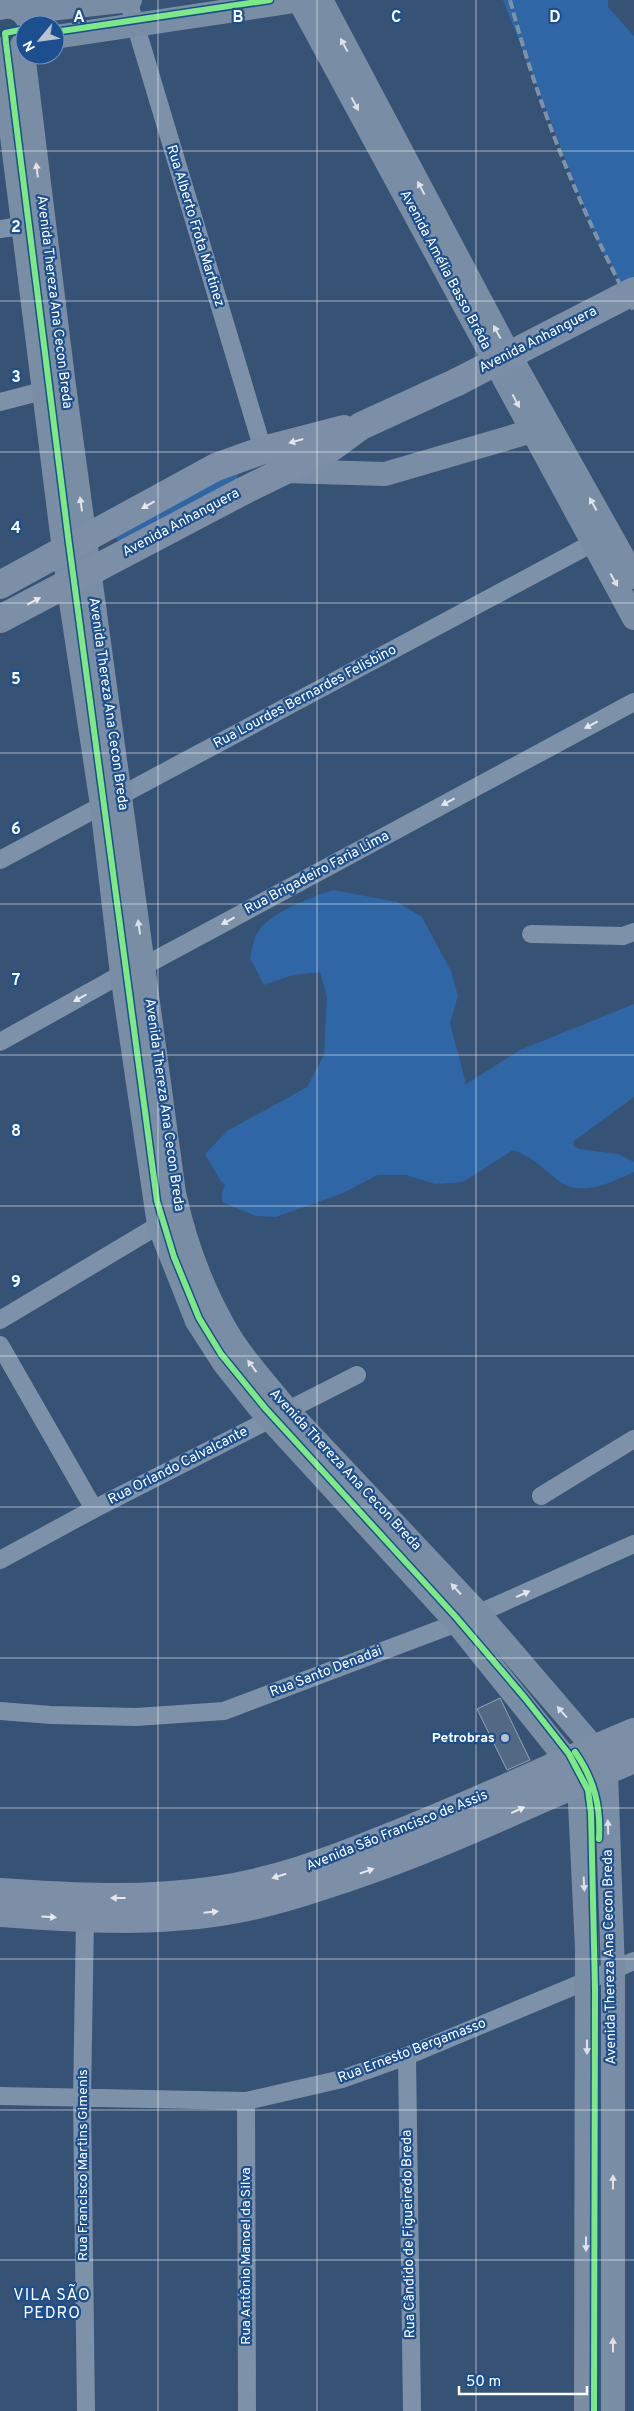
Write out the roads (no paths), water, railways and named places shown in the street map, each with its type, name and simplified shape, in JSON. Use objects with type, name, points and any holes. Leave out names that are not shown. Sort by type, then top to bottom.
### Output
[{"type":"main road","points":[[14,26],[129,0]]},
{"type":"main road","name":"Avenida Amélia Basso Brêda","points":[[300,0],[532,431],[602,539],[634,577]]},
{"type":"main road","points":[[65,36],[300,0]]},
{"type":"main road","name":"Avenida Amélia Basso Brêda","points":[[321,0],[505,347],[602,539],[634,618]]},
{"type":"main road","name":"Avenida Thereza Ana Cecon Breda","points":[[14,26],[33,224],[79,577],[111,800],[144,966],[174,1193],[182,1228],[195,1266],[223,1326],[279,1415],[457,1623],[573,1772],[588,1982],[586,2411]]},
{"type":"main road","name":"Avenida Anhanguera","points":[[0,619],[247,489],[331,448],[361,426],[457,382],[634,291]]},
{"type":"main road","name":"Avenida Anhanguera","points":[[0,585],[75,546],[216,467],[263,450],[323,433],[361,426]]},
{"type":"main road","points":[[284,471],[386,474],[532,431]]},
{"type":"main road","points":[[331,448],[339,462],[350,474]]},
{"type":"main road","points":[[236,459],[247,489]]},
{"type":"main road","name":"Avenida Thereza Ana Cecon Breda","points":[[111,800],[122,974],[159,1226],[197,1321],[224,1364],[279,1415],[479,1614],[600,1760],[613,1971],[613,2411]]},
{"type":"main road","name":"Avenida São Francisco de Assis","points":[[0,1892],[88,1898],[142,1898],[215,1890],[272,1878],[344,1855],[405,1831],[573,1772],[600,1760],[634,1732]]},
{"type":"main road","name":"Avenida São Francisco de Assis","points":[[600,1760],[634,1760]]},
{"type":"main road","name":"Avenida São Francisco de Assis","points":[[0,1913],[85,1919],[138,1919],[237,1909],[292,1896],[395,1862],[456,1838],[573,1772]]},
{"type":"street","name":"Rua Alberto Frota Martinez","points":[[129,0],[134,26],[263,450]]},
{"type":"street","points":[[0,229],[33,224]]},
{"type":"street","points":[[0,402],[54,388]]},
{"type":"street","name":"Rua Lourdes Bernardes Felisbino","points":[[0,860],[602,539]]},
{"type":"street","name":"Rua Brigadeiro Faria Lima","points":[[0,1042],[122,974],[144,966],[634,702]]},
{"type":"street","points":[[531,934],[623,936],[634,932]]},
{"type":"street","points":[[0,1320],[159,1226]]},
{"type":"street","points":[[0,1345],[94,1509]]},
{"type":"street","name":"Rua Orlando Calvalcante","points":[[0,1560],[94,1509],[357,1375]]},
{"type":"street","points":[[541,1496],[634,1439]]},
{"type":"street","name":"Rua Santo Denadai","points":[[0,1711],[52,1715],[136,1717],[224,1711],[457,1623],[634,1544]]},
{"type":"street","name":"Rua Francisco Martins Gimenis","points":[[85,1919],[82,2099],[86,2411]]},
{"type":"street","name":"Rua Ernesto Bergamasso","points":[[0,2096],[246,2101],[342,2079],[406,2056],[588,1982],[634,1961]]},
{"type":"street","name":"Rua Cândido de Figueiredo Breda","points":[[406,2056],[412,2411]]},
{"type":"street","name":"Rua Antônio Manoel da Silva","points":[[246,2101],[247,2411]]},
{"type":"railway","points":[[510,0],[534,81],[563,159],[596,236],[634,311]]},
{"type":"place","name":"Petrobras","points":[[505,1738]]},
{"type":"district","name":"VILA SÃO PEDRO","points":[[52,2305]]}]
